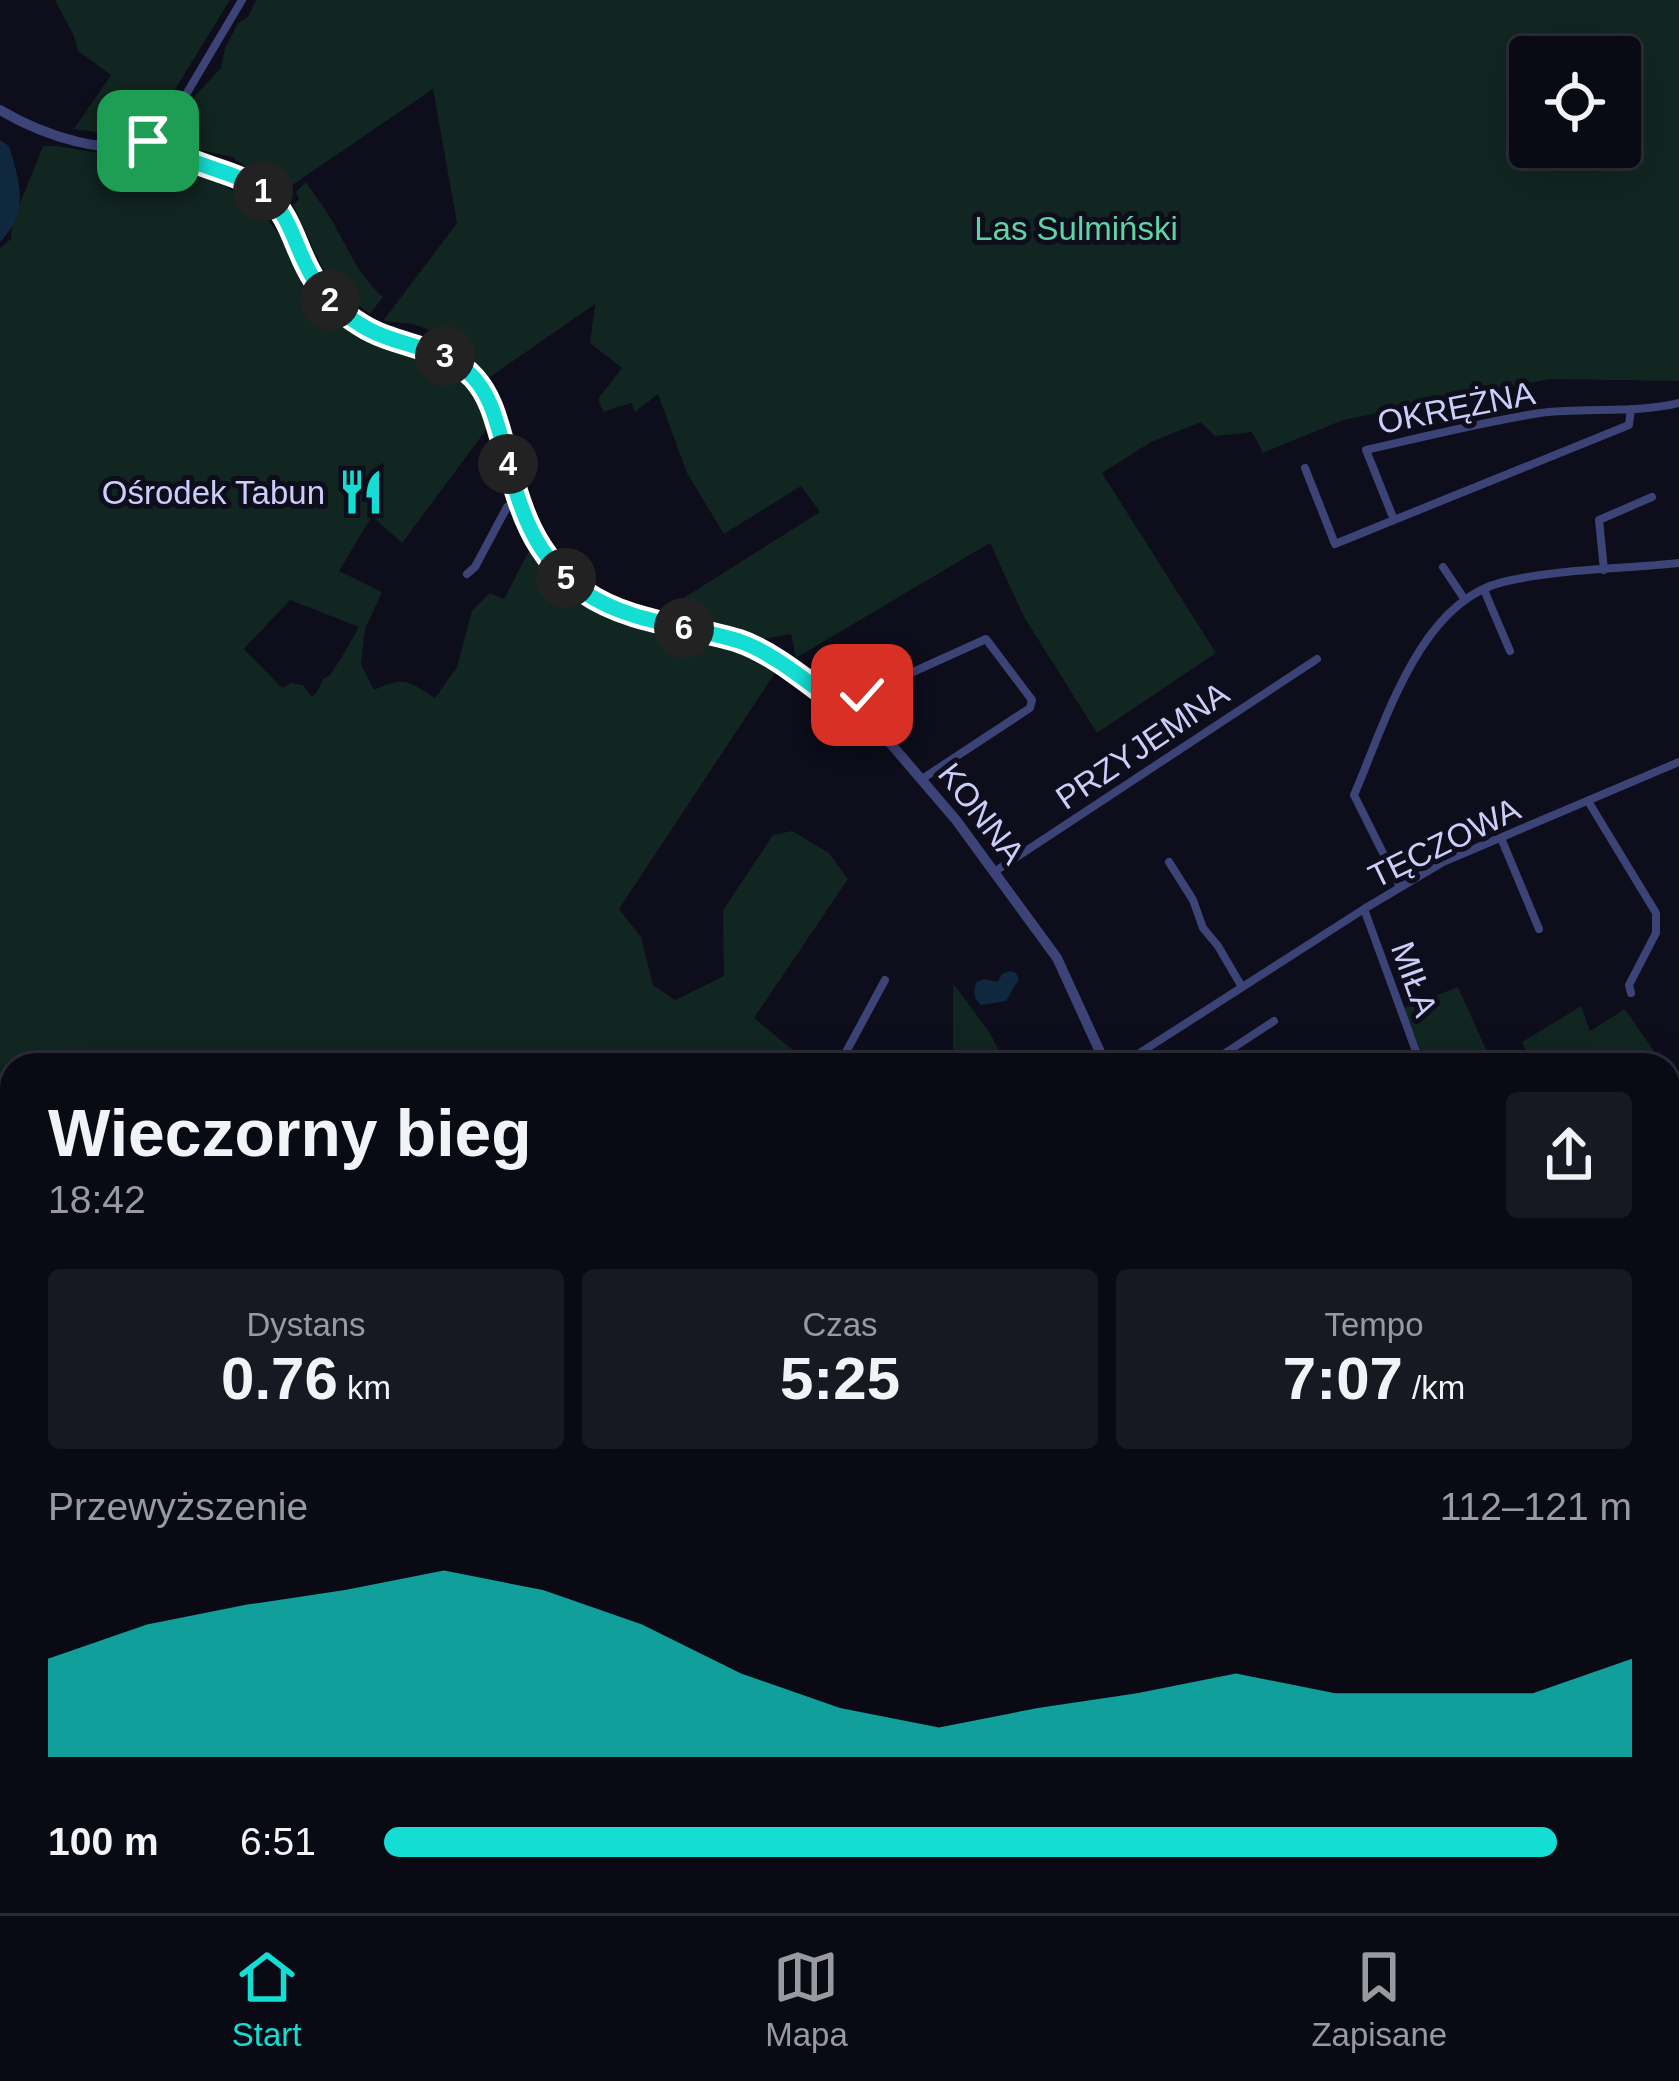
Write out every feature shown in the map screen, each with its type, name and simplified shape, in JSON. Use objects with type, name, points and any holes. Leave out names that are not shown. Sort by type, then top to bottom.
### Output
[{"type":"street","points":[[0,110],[34,128],[74,140],[141,145],[156,137],[172,118],[242,0]]},
{"type":"street","name":"KONNA","points":[[156,137],[178,156],[243,178],[270,197],[287,219],[314,280],[356,322],[449,358],[471,375],[490,402],[529,530],[567,578],[592,597],[642,618],[754,647],[891,744],[1057,958],[1101,1053]]},
{"type":"street","name":"OKRĘŻNA","points":[[1394,520],[1366,450],[1542,413],[1679,403]]},
{"type":"street","name":"OKRĘŻNA","points":[[1305,468],[1335,544],[1629,425],[1630,409]]},
{"type":"street","points":[[1604,570],[1599,520],[1652,497]]},
{"type":"street","points":[[467,574],[507,507],[518,502]]},
{"type":"street","points":[[1400,887],[1354,795],[1417,652],[1439,622],[1465,599],[1502,582],[1679,563]]},
{"type":"street","points":[[1443,567],[1465,599]]},
{"type":"street","points":[[1484,590],[1510,651]]},
{"type":"street","points":[[846,710],[862,695],[986,639],[1032,700],[1030,708],[922,779]]},
{"type":"street","name":"PRZYJEMNA","points":[[994,872],[1317,658]]},
{"type":"street","name":"TĘCZOWA","points":[[1140,1053],[1443,862],[1679,762]]},
{"type":"street","points":[[1588,802],[1656,913],[1658,930],[1629,986],[1631,993]]},
{"type":"street","points":[[1501,838],[1539,929]]},
{"type":"street","points":[[1169,862],[1193,900],[1203,928],[1242,987]]},
{"type":"street","name":"MIŁA","points":[[1364,909],[1417,1053]]},
{"type":"street","points":[[845,1053],[885,980]]},
{"type":"street","points":[[1225,1053],[1274,1021]]},
{"type":"green space","points":[[55,0],[230,0],[155,122],[137,131],[116,133],[74,129],[111,75],[78,51]]},
{"type":"green space","name":"Las Sulmiński","points":[[256,0],[1679,0],[1679,381],[1550,379],[1343,420],[1263,453],[1252,432],[1215,436],[1201,422],[1151,442],[1102,473],[1216,653],[1097,733],[1024,617],[990,543],[796,658],[791,634],[763,639],[663,611],[820,512],[801,486],[724,534],[687,473],[658,394],[635,412],[631,403],[603,412],[598,399],[622,368],[590,343],[595,304],[490,377],[449,337],[413,324],[383,321],[457,223],[433,89],[282,192],[232,157],[191,148],[176,138],[195,96],[221,68],[238,23],[248,17]]},
{"type":"green space","points":[[43,146],[185,167],[209,176],[258,207],[284,241],[304,289],[316,302],[321,301],[357,332],[442,360],[475,388],[492,422],[402,543],[372,516],[339,571],[382,592],[365,629],[361,664],[374,690],[406,682],[435,698],[457,667],[472,611],[490,593],[504,599],[532,545],[563,584],[593,606],[633,621],[737,645],[777,670],[619,909],[641,937],[653,985],[675,1000],[724,976],[723,910],[773,835],[792,831],[829,853],[848,879],[754,1018],[796,1053],[0,1053],[0,248],[11,239],[12,223]],"holes":[[[290,600],[359,627],[312,697],[303,685],[291,683],[282,688],[244,649]]]},
{"type":"green space","points":[[306,182],[361,272],[383,297],[370,314],[346,297],[322,267],[293,205],[299,200],[296,192]]},
{"type":"green space","points":[[953,983],[1000,1053],[953,1053]]},
{"type":"green space","points":[[1458,987],[1488,1053],[1421,1053],[1404,1008]]},
{"type":"green space","points":[[1581,1006],[1590,1031],[1625,1009],[1655,1053],[1527,1053],[1522,1042]]},
{"type":"water","points":[[0,140],[9,146],[20,196],[16,219],[0,242]]},
{"type":"water","points":[[1010,971],[1019,979],[1006,1001],[981,1005],[974,995],[977,982],[998,982]]},
{"type":"place","name":"Ośrodek Tabun","points":[[361,492]]},
{"type":"route","points":[[148,141],[156,137],[178,156],[261,189],[287,219],[314,280],[337,307],[367,329],[440,353],[471,375],[490,402],[529,530],[551,561],[581,590],[642,618],[754,647],[846,710],[862,695]]}]
